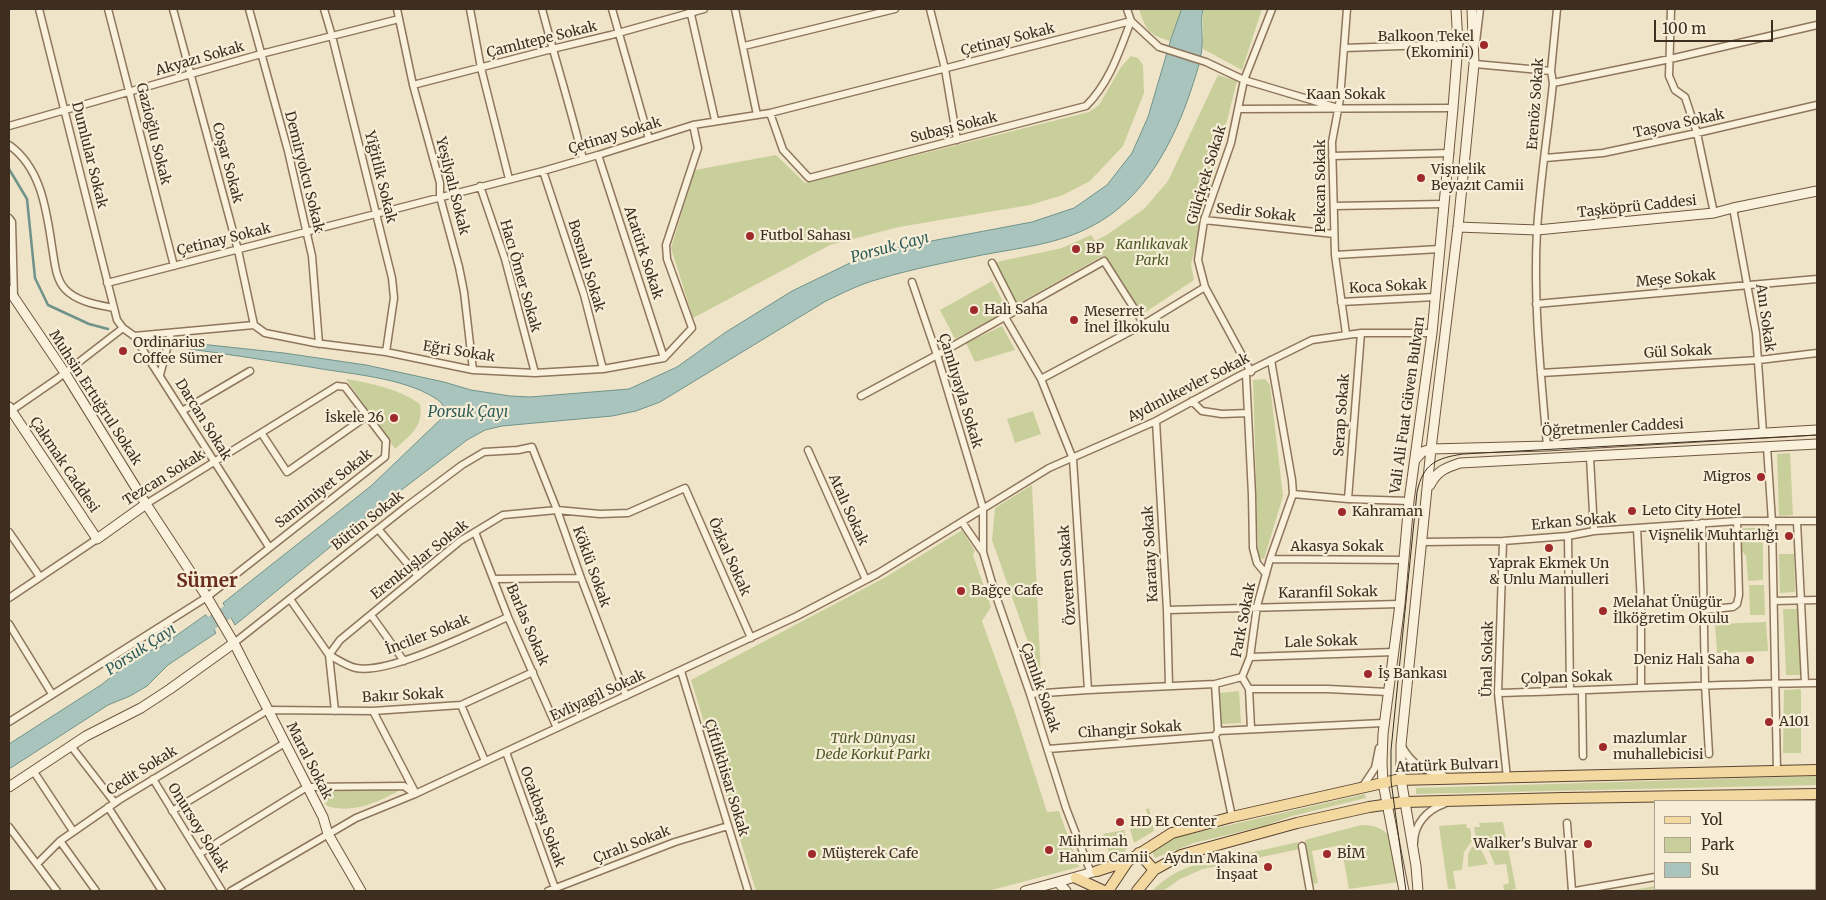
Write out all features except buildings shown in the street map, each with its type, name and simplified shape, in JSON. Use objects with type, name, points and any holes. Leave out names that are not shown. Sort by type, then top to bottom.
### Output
[{"type":"main road","name":"Vali Ali Fuat Güven Bulvarı","points":[[1404,891],[1383,783],[1382,734],[1400,604],[1409,501],[1436,298],[1458,44],[1456,9]]},
{"type":"main road","name":"Vali Ali Fuat Güven Bulvarı","points":[[1418,891],[1416,866],[1401,779],[1401,745],[1428,490],[1430,462],[1427,450],[1458,226],[1474,64],[1472,9]]},
{"type":"main road","name":"Taşköprü Caddesi","points":[[1458,226],[1537,230],[1714,213],[1817,191]]},
{"type":"main road","name":"Muhsin Ertuğrul Sokak","points":[[9,290],[65,373],[146,504],[207,597],[225,630]]},
{"type":"main road","name":"Çakmak Caddesi","points":[[9,410],[97,538]]},
{"type":"main road","name":"Öğretmenler Caddesi","points":[[1427,450],[1547,446],[1817,430]]},
{"type":"main road","points":[[1415,460],[1427,450],[1418,439]]},
{"type":"main road","name":"Öğretmenler Caddesi","points":[[1428,490],[1434,476],[1443,468],[1460,463],[1817,444]]},
{"type":"main road","points":[[1430,462],[1435,465],[1451,466]]},
{"type":"main road","name":"Tezcan Sokak","points":[[97,538],[146,504]]},
{"type":"main road","name":"Maral Sokak","points":[[225,630],[234,643],[307,787],[328,834],[361,891]]},
{"type":"main road","points":[[9,787],[86,736],[148,703],[234,643]]},
{"type":"main road","name":"Atatürk Bulvarı","points":[[1108,891],[1128,861],[1172,833],[1401,779],[1817,770]]},
{"type":"main road","points":[[1137,891],[1154,870],[1181,855],[1297,823],[1386,804],[1564,798],[1734,798],[1817,794]]},
{"type":"main road","points":[[1139,853],[1154,870]]},
{"type":"main road","points":[[1025,891],[1076,878],[1128,861]]},
{"type":"main road","points":[[1076,878],[1104,891]]},
{"type":"main road","points":[[1058,882],[1066,891]]},
{"type":"street","name":"Dumlular Sokak","points":[[39,9],[114,308]]},
{"type":"street","name":"Gazioğlu Sokak","points":[[108,9],[174,266]]},
{"type":"street","name":"Coşar Sokak","points":[[173,9],[238,250],[254,325]]},
{"type":"street","name":"Demiryolcu Sokak","points":[[249,9],[288,151],[312,256],[318,344]]},
{"type":"street","name":"Yiğitlik Sokak","points":[[324,9],[392,278],[394,298],[386,352]]},
{"type":"street","name":"Yeşilyalı Sokak","points":[[396,9],[413,85],[440,183],[440,197],[459,266],[473,370]]},
{"type":"street","points":[[470,9],[481,68],[510,179]]},
{"type":"street","points":[[542,9],[552,49],[572,112],[583,159]]},
{"type":"street","points":[[612,9],[649,139]]},
{"type":"street","name":"Çamlıtepe Sokak","points":[[413,85],[618,32],[690,10],[704,9]]},
{"type":"street","points":[[735,9],[757,115]]},
{"type":"street","points":[[744,46],[895,9]]},
{"type":"street","points":[[930,9],[945,69],[957,140]]},
{"type":"street","points":[[1127,9],[1131,21],[1159,47],[1206,62],[1244,80],[1338,108]]},
{"type":"street","name":"Gülçiçek Sokak","points":[[1249,373],[1205,287],[1198,260],[1204,220],[1231,143],[1244,80],[1272,9]]},
{"type":"street","name":"Pekcan Sokak","points":[[1346,334],[1334,255],[1332,142],[1340,99],[1347,9]]},
{"type":"street","points":[[1480,9],[1474,64],[1550,71]]},
{"type":"street","name":"Erenöz Sokak","points":[[1547,446],[1536,304],[1537,230],[1553,83],[1550,71],[1557,9]]},
{"type":"street","points":[[1672,9],[1669,76],[1675,90],[1685,97],[1697,133],[1714,213]]},
{"type":"street","points":[[690,10],[715,120]]},
{"type":"street","name":"Akyazı Sokak","points":[[9,126],[261,54],[399,19]]},
{"type":"street","name":"Çetinay Sokak","points":[[108,283],[510,179],[598,155],[693,125],[715,120],[770,113],[1131,21]]},
{"type":"street","name":"Subaşı Sokak","points":[[770,113],[783,150],[809,178],[1086,106],[1097,95],[1108,78],[1131,21]]},
{"type":"street","points":[[1553,83],[1670,59],[1817,25]]},
{"type":"street","points":[[1344,48],[1458,44]]},
{"type":"street","name":"Taşova Sokak","points":[[1545,158],[1603,153],[1817,105]]},
{"type":"street","name":"Kaan Sokak","points":[[1238,109],[1453,108]]},
{"type":"street","points":[[664,358],[692,328],[667,258],[666,245],[698,148],[693,125]]},
{"type":"street","points":[[9,145],[26,162],[42,195],[48,218],[56,271],[64,288],[72,295],[90,303],[114,308]]},
{"type":"street","points":[[1332,156],[1450,153]]},
{"type":"street","name":"Atatürk Sokak","points":[[598,155],[664,358]]},
{"type":"street","name":"Bosnalı Sokak","points":[[543,170],[584,294],[603,369]]},
{"type":"street","name":"Hacı Ömer Sokak","points":[[480,186],[504,259],[535,373]]},
{"type":"street","points":[[1334,206],[1444,204]]},
{"type":"street","name":"Anı Sokak","points":[[1733,208],[1748,285],[1758,360],[1763,433]]},
{"type":"street","points":[[9,218],[12,222],[14,299]]},
{"type":"street","name":"Sedir Sokak","points":[[1204,220],[1334,234]]},
{"type":"street","points":[[1334,255],[1440,249]]},
{"type":"street","points":[[860,396],[1104,261],[1144,324]]},
{"type":"street","points":[[992,263],[1016,310]]},
{"type":"street","name":"Meşe Sokak","points":[[1536,304],[1817,279]]},
{"type":"street","name":"Çamlıyayla Sokak","points":[[912,282],[937,355],[983,508]]},
{"type":"street","points":[[1041,379],[1144,324],[1205,287]]},
{"type":"street","name":"Koca Sokak","points":[[1342,302],[1436,298]]},
{"type":"street","name":"Darcan Sokak","points":[[114,308],[117,320],[123,328],[134,336],[269,548]]},
{"type":"street","name":"Özveren Sokak","points":[[1005,317],[1041,379],[1073,459],[1088,690]]},
{"type":"street","points":[[134,336],[254,325]]},
{"type":"street","name":"Eğri Sokak","points":[[254,325],[265,333],[318,344],[386,352],[473,370],[535,373],[603,369],[664,358]]},
{"type":"street","points":[[9,410],[65,373],[123,328]]},
{"type":"street","points":[[160,375],[171,333]]},
{"type":"street","name":"Aydınlıkevler Sokak","points":[[972,516],[1049,468],[1156,422],[1312,340],[1361,333],[1432,333]]},
{"type":"street","name":"Serap Sokak","points":[[1348,500],[1361,333]]},
{"type":"street","name":"Gül Sokak","points":[[1541,373],[1758,360],[1817,353]]},
{"type":"street","name":"Park Sokak","points":[[1030,694],[1215,684],[1242,677],[1250,657],[1257,606],[1270,559],[1293,494],[1271,360]]},
{"type":"street","points":[[182,411],[250,371]]},
{"type":"street","points":[[1249,373],[1248,413],[1253,548],[1257,563],[1266,574]]},
{"type":"street","name":"Tezcan Sokak","points":[[146,504],[337,386]]},
{"type":"street","name":"Samimiyet Sokak","points":[[9,722],[207,597],[385,457],[386,441],[344,387],[337,386]]},
{"type":"street","points":[[1192,402],[1202,412],[1222,414],[1248,413]]},
{"type":"street","points":[[262,434],[287,472],[368,416]]},
{"type":"street","name":"Karatay Sokak","points":[[1156,422],[1167,610],[1169,686]]},
{"type":"street","name":"Köklü Sokak","points":[[532,447],[626,696]]},
{"type":"street","name":"Bütün Sokak","points":[[234,643],[462,465],[484,452],[518,450],[532,447]]},
{"type":"street","points":[[1767,447],[1772,522],[1777,771]]},
{"type":"street","name":"Atalı Sokak","points":[[808,450],[866,580]]},
{"type":"street","points":[[1590,457],[1594,531]]},
{"type":"street","name":"Erenkuşlar Sokak","points":[[329,654],[340,640],[460,541],[503,515],[557,510],[600,514],[628,513],[685,488]]},
{"type":"street","name":"Özkal Sokak","points":[[685,488],[751,638]]},
{"type":"street","points":[[1293,494],[1348,500],[1409,501]]},
{"type":"street","name":"Çamlık Sokak","points":[[983,508],[983,552],[998,604],[1030,694],[1066,808],[1094,872]]},
{"type":"street","name":"Evliyagil Sokak","points":[[230,891],[356,818],[415,794],[797,616],[917,551],[972,516]]},
{"type":"street","points":[[1703,610],[1737,604],[1739,595],[1737,521]]},
{"type":"street","name":"Erkan Sokak","points":[[1422,542],[1503,541],[1568,536],[1594,531],[1737,521],[1817,521]]},
{"type":"street","points":[[962,522],[983,552]]},
{"type":"street","points":[[1797,522],[1805,683]]},
{"type":"street","points":[[1702,523],[1705,685],[1709,754]]},
{"type":"street","points":[[378,529],[418,576]]},
{"type":"street","points":[[1637,529],[1641,603],[1641,687]]},
{"type":"street","name":"Barlas Sokak","points":[[475,532],[508,616],[557,728]]},
{"type":"street","points":[[10,535],[40,577]]},
{"type":"street","points":[[1568,536],[1570,691]]},
{"type":"street","name":"Tezcan Sokak","points":[[9,598],[97,538]]},
{"type":"street","name":"Ünal Sokak","points":[[1503,541],[1498,693],[1507,778]]},
{"type":"street","name":"Akasya Sokak","points":[[1270,559],[1404,560]]},
{"type":"street","points":[[494,579],[581,578]]},
{"type":"street","points":[[290,598],[329,654],[335,711]]},
{"type":"street","points":[[1774,601],[1817,600]]},
{"type":"street","name":"Karanfil Sokak","points":[[1167,610],[1257,606],[1400,604]]},
{"type":"street","points":[[371,615],[404,661]]},
{"type":"street","name":"İnciler Sokak","points":[[329,654],[357,668],[373,668],[404,661],[508,616]]},
{"type":"street","points":[[9,624],[52,694]]},
{"type":"street","name":"Lale Sokak","points":[[1250,657],[1394,652]]},
{"type":"street","name":"Çiftlikhisar Sokak","points":[[681,671],[748,891]]},
{"type":"street","name":"Bakır Sokak","points":[[268,710],[373,711],[461,705],[533,672]]},
{"type":"street","points":[[1242,677],[1249,689],[1251,728]]},
{"type":"street","name":"Çolpan Sokak","points":[[1498,693],[1582,691],[1641,687],[1817,683]]},
{"type":"street","points":[[1215,684],[1216,734],[1232,818]]},
{"type":"street","points":[[1249,689],[1328,689],[1388,692]]},
{"type":"street","points":[[1582,691],[1583,756]]},
{"type":"street","points":[[461,705],[485,761]]},
{"type":"street","name":"Cedit Sokak","points":[[37,864],[60,841],[114,802],[268,710]]},
{"type":"street","points":[[373,711],[415,794]]},
{"type":"street","name":"Cihangir Sokak","points":[[1048,749],[1216,734],[1251,728],[1383,722]]},
{"type":"street","points":[[1343,793],[1363,786],[1375,768],[1382,734]]},
{"type":"street","points":[[172,811],[285,744]]},
{"type":"street","points":[[1401,745],[1413,762],[1421,769],[1462,779]]},
{"type":"street","points":[[71,746],[114,802]]},
{"type":"street","name":"Ocakbaşı Sokak","points":[[506,752],[555,890]]},
{"type":"street","points":[[34,772],[74,831]]},
{"type":"street","name":"Onursoy Sokak","points":[[153,779],[222,891]]},
{"type":"street","points":[[199,854],[307,787],[404,786],[415,794]]},
{"type":"street","points":[[1416,866],[1414,839],[1416,829],[1431,810],[1450,802]]},
{"type":"street","points":[[108,807],[162,891]]},
{"type":"street","points":[[1567,823],[1574,891],[1654,877]]},
{"type":"street","name":"Çıralı Sokak","points":[[548,891],[555,890],[675,842],[728,826]]},
{"type":"street","points":[[9,827],[57,891]]},
{"type":"street","points":[[60,841],[96,891]]},
{"type":"street","points":[[1302,846],[1310,891]]},
{"type":"green space","points":[[1139,9],[1182,9],[1170,41],[1153,34],[1149,30],[1143,22]]},
{"type":"green space","points":[[1203,9],[1262,9],[1242,70],[1203,49]]},
{"type":"green space","points":[[1131,56],[1138,58],[1143,65],[1144,93],[1123,146],[1090,181],[1063,195],[1030,205],[899,227],[830,245],[693,318],[671,248],[695,170],[776,155],[805,183],[1089,112],[1099,105],[1121,67]]},
{"type":"green space","name":"Kanlıkavak Parkı","points":[[1218,75],[1237,81],[1191,264],[1194,280],[1141,315],[1104,255],[1014,306],[992,263],[1062,248],[1091,235],[1095,241],[1144,209],[1168,181]]},
{"type":"green space","name":"Halı Saha","points":[[992,281],[1008,311],[955,339],[940,310]]},
{"type":"green space","points":[[1002,326],[1015,350],[975,362],[966,343]]},
{"type":"green space","points":[[346,379],[375,385],[403,394],[420,404],[420,419],[415,430],[395,449]]},
{"type":"green space","points":[[1265,379],[1270,385],[1283,496],[1264,559],[1260,558],[1258,552],[1253,380]]},
{"type":"green space","points":[[1033,411],[1041,434],[1015,443],[1007,419]]},
{"type":"green space","points":[[1790,453],[1793,515],[1779,516],[1777,454]]},
{"type":"green space","points":[[1032,485],[1041,679],[992,540],[995,508]]},
{"type":"green space","points":[[1741,528],[1763,528],[1763,580],[1748,581],[1746,556],[1742,551]]},
{"type":"green space","name":"Türk Dünyası Dede Korkut Parkı","points":[[962,530],[975,551],[973,555],[991,607],[982,621],[1016,716],[1047,812],[1059,811],[1079,867],[988,891],[756,891],[691,680],[886,577]]},
{"type":"green space","points":[[1779,554],[1794,554],[1795,592],[1780,593]]},
{"type":"green space","points":[[1749,585],[1764,585],[1765,615],[1750,615]]},
{"type":"green space","points":[[1783,609],[1798,609],[1801,675],[1786,675]]},
{"type":"green space","points":[[1766,622],[1768,651],[1717,653],[1715,624]]},
{"type":"green space","points":[[1801,689],[1801,753],[1783,753],[1784,690]]},
{"type":"green space","points":[[1239,691],[1241,723],[1222,724],[1220,693]]},
{"type":"green space","points":[[1817,776],[1817,785],[1416,794],[1416,788]]},
{"type":"green space","points":[[397,789],[397,792],[380,800],[363,806],[345,809],[327,806],[318,792]]},
{"type":"green space","points":[[1365,794],[1366,798],[1194,843],[1155,858],[1152,852],[1176,837]]},
{"type":"green space","points":[[1149,808],[1154,831],[1134,843],[1130,829],[1149,823],[1146,809]]},
{"type":"green space","points":[[1503,822],[1516,889],[1504,891],[1503,885],[1509,883],[1506,864],[1495,865],[1489,851],[1476,839],[1474,827],[1480,827],[1479,823]]},
{"type":"green space","points":[[1466,824],[1467,828],[1470,828],[1472,841],[1464,852],[1462,870],[1453,871],[1456,889],[1448,889],[1439,826]]},
{"type":"green space","points":[[1361,825],[1376,827],[1389,835],[1398,882],[1349,889],[1341,845],[1312,851],[1318,883],[1313,884],[1305,840]]},
{"type":"green space","points":[[1124,830],[1129,846],[1123,853],[1111,859],[1103,834]]},
{"type":"green space","points":[[1298,842],[1300,849],[1203,869],[1180,879],[1163,891],[1152,891],[1161,882],[1193,865]]},
{"type":"green space","points":[[1477,846],[1482,851],[1488,864],[1468,867],[1468,854],[1472,847]]},
{"type":"green space","points":[[1654,886],[1654,890],[1732,891],[1628,891]]},
{"type":"water","name":"Porsuk Çayı","points":[[1182,9],[1203,9],[1201,52],[1192,87],[1177,127],[1155,167],[1142,185],[1111,215],[1079,232],[1052,241],[917,269],[858,286],[826,301],[660,402],[636,411],[612,416],[502,426],[485,430],[467,440],[379,507],[235,625],[223,603],[371,486],[443,417],[444,409],[438,400],[407,385],[358,374],[175,347],[176,340],[366,365],[444,382],[471,390],[510,396],[530,397],[629,389],[677,367],[726,332],[792,291],[852,262],[889,249],[1032,222],[1074,208],[1107,185],[1132,153],[1148,117]]},
{"type":"water","name":"Porsuk Çayı","points":[[206,615],[216,633],[168,665],[147,686],[130,696],[108,705],[9,769],[9,744],[101,685],[140,654],[160,647]]},
{"type":"waterway","points":[[9,169],[27,199],[35,278],[48,305],[89,324],[108,329]]},
{"type":"waterway","name":"Porsuk Çayı","points":[[195,634],[244,601]]},
{"type":"tram line","points":[[1406,891],[1391,781],[1391,750],[1417,492],[1427,469],[1438,460],[1463,454],[1817,435]]},
{"type":"place","name":"Balkoon Tekel (Ekomini)","points":[[1484,45]]},
{"type":"place","name":"Vişnelik Beyazıt Camii","points":[[1421,178]]},
{"type":"place","name":"Futbol Sahası","points":[[750,236]]},
{"type":"place","name":"BP","points":[[1076,249]]},
{"type":"place","name":"Halı Saha","points":[[974,310]]},
{"type":"place","name":"Meserret İnel İlkokulu","points":[[1074,320]]},
{"type":"place","name":"Ordinarius Coffee Sümer","points":[[123,351]]},
{"type":"place","name":"İskele 26","points":[[394,418]]},
{"type":"place","name":"Migros","points":[[1761,477]]},
{"type":"place","name":"Leto City Hotel","points":[[1632,511]]},
{"type":"place","name":"Kahraman","points":[[1342,512]]},
{"type":"place","name":"Vişnelik Muhtarlığı","points":[[1789,536]]},
{"type":"place","name":"Yaprak Ekmek Un & Unlu Mamulleri","points":[[1549,548]]},
{"type":"place","name":"Bağçe Cafe","points":[[961,591]]},
{"type":"place","name":"Melahat Ünügür İlköğretim Okulu","points":[[1603,611]]},
{"type":"place","name":"Deniz Halı Saha","points":[[1750,660]]},
{"type":"place","name":"İş Bankası","points":[[1368,674]]},
{"type":"place","name":"A101","points":[[1769,722]]},
{"type":"place","name":"mazlumlar muhallebicisi","points":[[1603,747]]},
{"type":"place","name":"HD Et Center","points":[[1120,822]]},
{"type":"place","name":"Walker's Bulvar","points":[[1588,844]]},
{"type":"place","name":"Mihrimah Hanım Camii","points":[[1049,850]]},
{"type":"place","name":"Müşterek Cafe","points":[[812,854]]},
{"type":"place","name":"BİM","points":[[1327,854]]},
{"type":"place","name":"Aydın Makina İnşaat","points":[[1268,867]]},
{"type":"district","name":"Sümer","points":[[207,582]]}]
